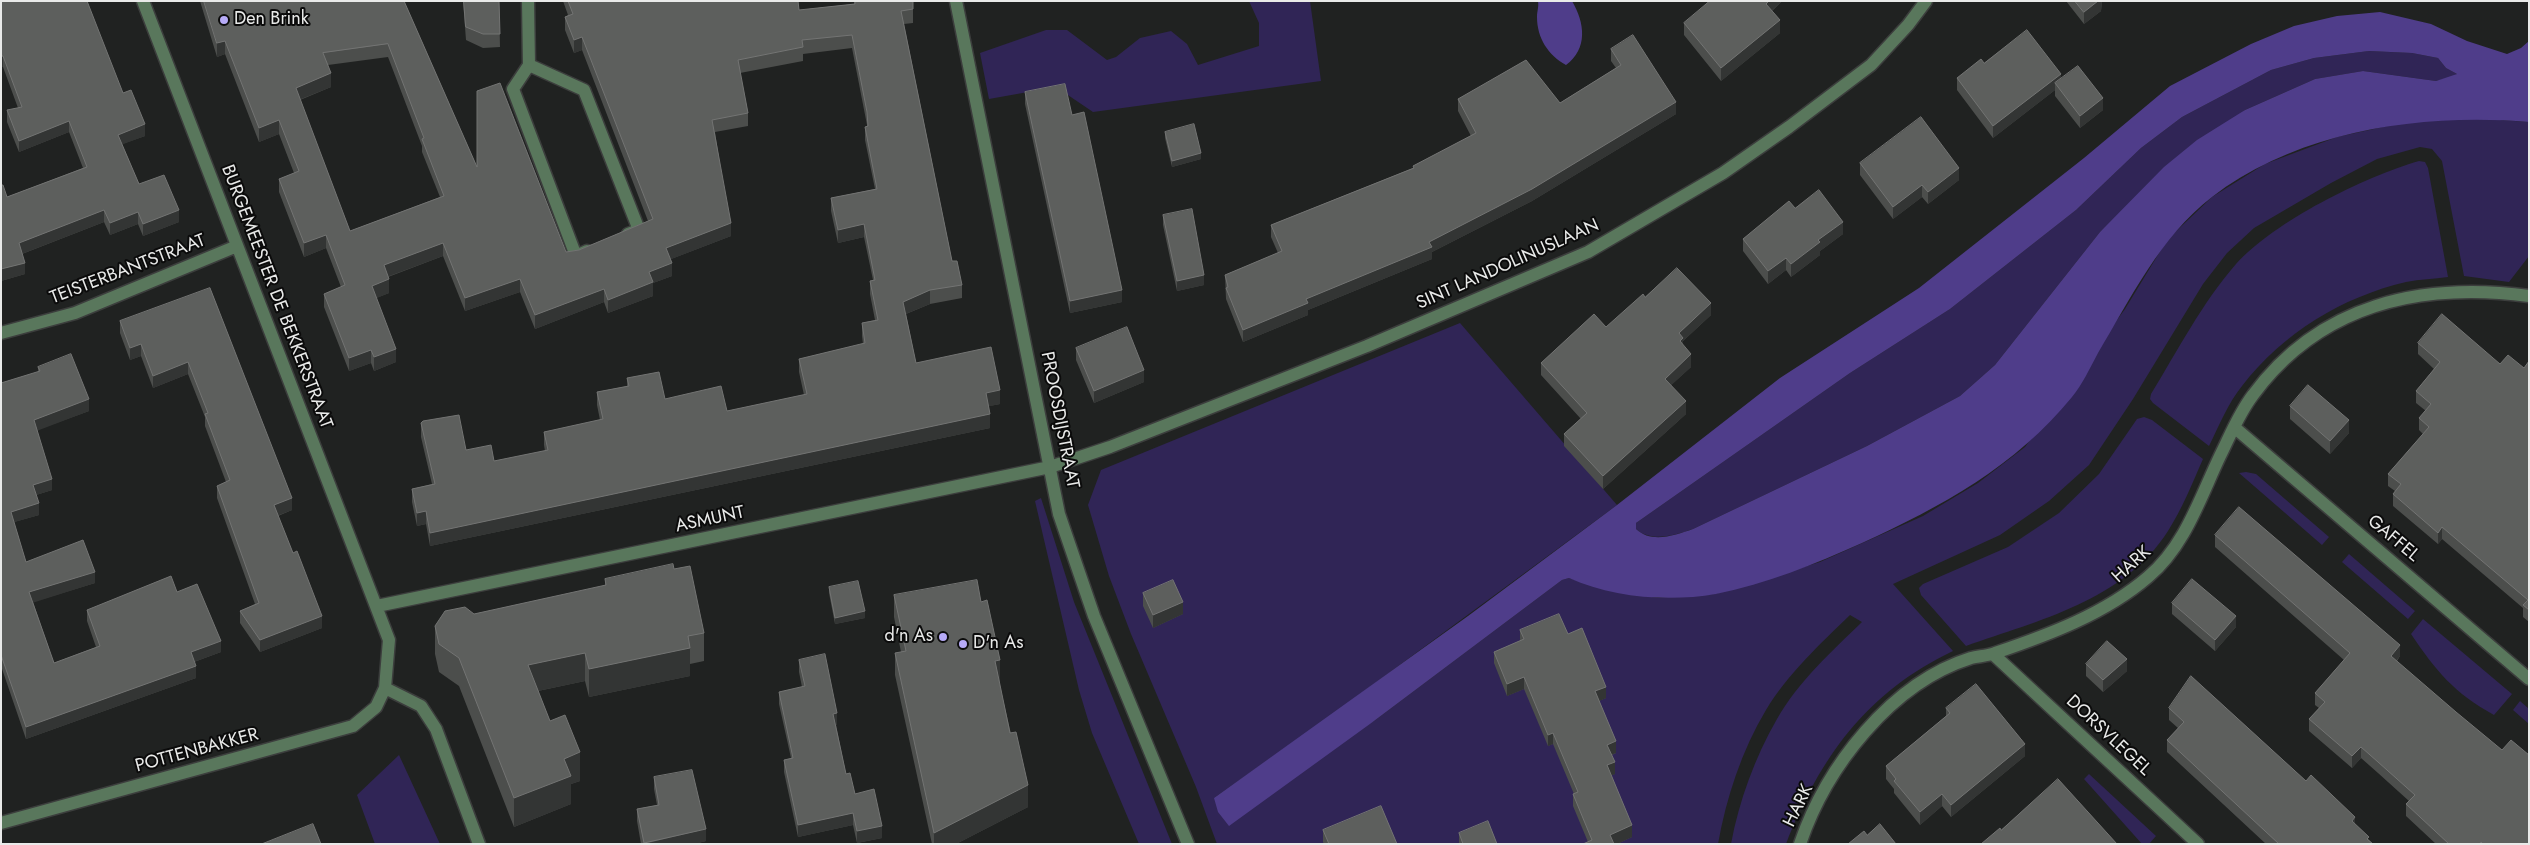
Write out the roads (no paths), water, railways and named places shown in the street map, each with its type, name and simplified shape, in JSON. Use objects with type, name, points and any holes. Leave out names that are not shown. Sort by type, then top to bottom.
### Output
[{"type":"street","name":"BURGEMEESTER DE BEKKERSTRAAT","points":[[144,1],[377,606]]},
{"type":"street","points":[[528,1],[529,64],[513,89],[576,256],[639,230],[584,90],[529,64]]},
{"type":"street","name":"PROOSDIJSTRAAT","points":[[956,1],[1059,514],[1084,590],[1188,844]]},
{"type":"street","name":"SINT LANDOLINUSLAAN","points":[[1050,467],[1110,447],[1367,346],[1588,252],[1723,173],[1789,127],[1871,65],[1908,25],[1926,1]]},
{"type":"street","name":"TEISTERBANTSTRAAT","points":[[1,333],[75,313],[237,246]]},
{"type":"street","name":"HARK","points":[[1800,844],[1827,787],[1851,747],[1908,692],[1939,673],[1970,659],[1993,654],[2085,618],[2120,599],[2150,576],[2179,542],[2234,427],[2252,396],[2281,364],[2313,336],[2349,315],[2385,302],[2418,295],[2458,291],[2495,291],[2529,296]]},
{"type":"street","name":"GAFFEL","points":[[2234,427],[2529,679]]},
{"type":"street","name":"ASMUNT","points":[[377,606],[1050,467]]},
{"type":"street","name":"POTTENBAKKER","points":[[1,823],[353,726],[376,707],[385,688],[390,640],[377,606]]},
{"type":"street","name":"DORSVLEGEL","points":[[1993,654],[2198,844]]},
{"type":"street","points":[[385,688],[420,706],[436,729],[479,844]]},
{"type":"place","name":"Den Brink","points":[[224,20]]},
{"type":"place","name":"d'n As","points":[[943,637]]},
{"type":"place","name":"D'n As","points":[[963,644]]}]
